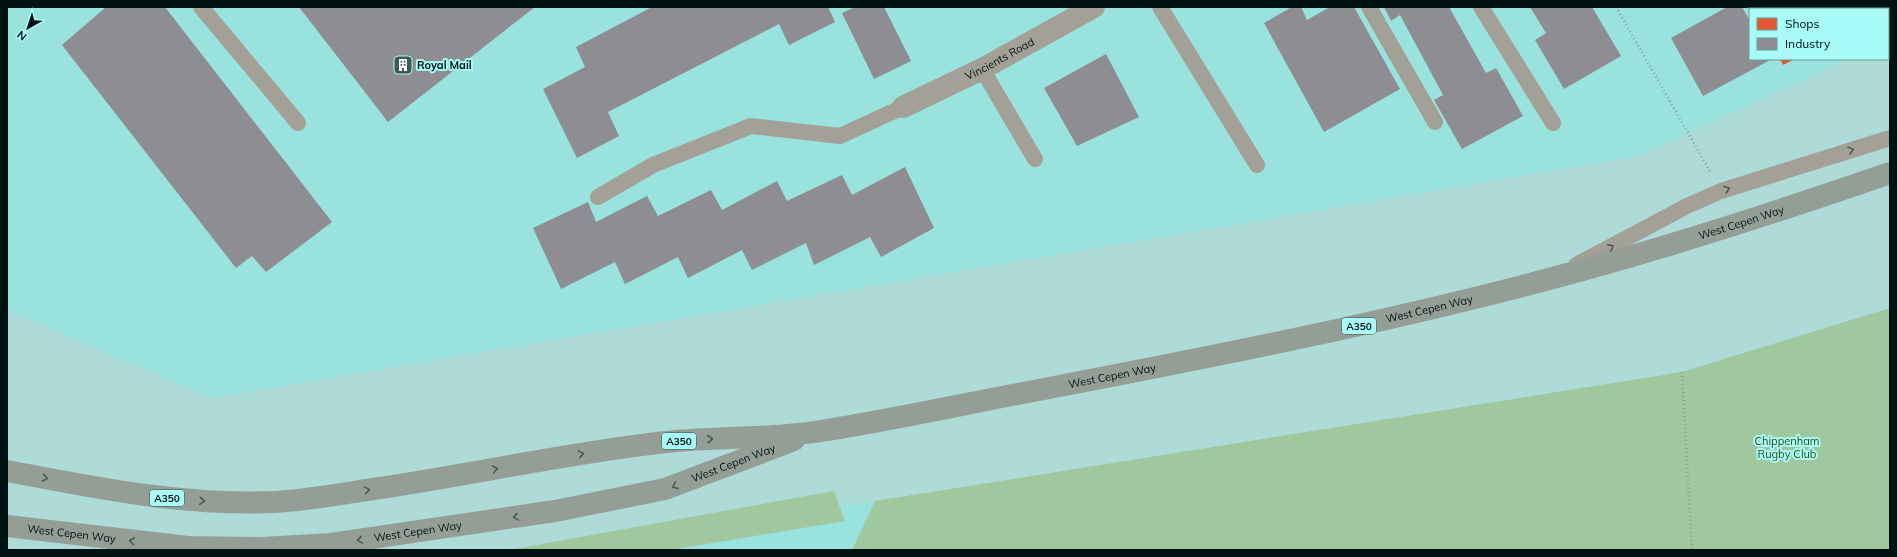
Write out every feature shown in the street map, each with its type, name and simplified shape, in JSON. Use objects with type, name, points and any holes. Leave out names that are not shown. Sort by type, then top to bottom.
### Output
[{"type":"highway","name":"West Cepen Way","points":[[7,471],[101,489],[165,498],[220,502],[278,502],[427,481],[542,460],[659,442],[816,432],[1312,337],[1552,278],[1784,209],[1890,173]]},
{"type":"highway","name":"West Cepen Way","points":[[7,526],[107,539],[188,547],[262,548],[331,544],[555,511],[665,489],[816,432]]},
{"type":"street","name":"Vincients Road","points":[[903,107],[982,69],[1094,7]]},
{"type":"lane","points":[[201,7],[298,123]]},
{"type":"lane","points":[[1160,7],[1258,165]]},
{"type":"lane","points":[[1369,7],[1435,122]]},
{"type":"lane","points":[[1481,7],[1553,123]]},
{"type":"lane","points":[[982,69],[1035,159]]},
{"type":"lane","points":[[598,197],[654,165],[752,126],[840,136],[903,107]]},
{"type":"lane","points":[[1552,278],[1686,206],[1721,191],[1890,138]]},
{"type":"path","points":[[1616,7],[1721,191]]},
{"type":"path","points":[[1682,372],[1692,550]]},
{"type":"shaded area","points":[[7,7],[1890,7],[1889,40],[1889,8],[1749,8],[1749,60],[1847,60],[1639,156],[211,398],[7,310]]},
{"type":"shaded area","points":[[875,501],[852,550],[670,550],[845,521],[840,506]]},
{"type":"green space","name":"Chippenham Rugby Club","points":[[1890,308],[1890,550],[852,550],[875,501],[1682,372]]},
{"type":"green space","points":[[834,491],[845,521],[670,550],[509,550]]},
{"type":"building: Shops","points":[[1751,7],[1890,7],[1889,8]]},
{"type":"building: Shops","points":[[1780,60],[1793,60],[1783,65]]},
{"type":"building: Industry","points":[[106,7],[165,7],[332,222],[266,272],[252,256],[236,268],[62,45]]},
{"type":"building: Industry","name":"Royal Mail","points":[[299,7],[535,7],[388,122]]},
{"type":"building: Industry","points":[[652,7],[828,7],[835,22],[789,45],[779,24],[608,112],[619,136],[577,158],[543,89],[585,67],[576,47]]},
{"type":"building: Industry","points":[[855,7],[884,7],[911,61],[874,79],[842,13]]},
{"type":"building: Industry","points":[[1292,7],[1301,7],[1307,20],[1330,7],[1354,7],[1400,89],[1324,132],[1264,23]]},
{"type":"building: Industry","points":[[1384,7],[1449,7],[1486,73],[1496,68],[1523,116],[1462,149],[1434,100],[1443,95],[1400,15],[1391,21]]},
{"type":"building: Industry","points":[[1530,7],[1592,7],[1621,56],[1564,89],[1535,40],[1546,33]]},
{"type":"building: Industry","points":[[1727,7],[1742,7],[1749,19],[1749,60],[1770,60],[1703,96],[1671,38]]},
{"type":"building: Industry","points":[[1106,54],[1139,117],[1077,146],[1044,88]]},
{"type":"building: Industry","points":[[905,167],[934,228],[881,257],[870,237],[814,265],[806,243],[752,270],[742,250],[688,278],[678,257],[625,284],[615,262],[561,289],[533,228],[588,202],[596,222],[647,196],[658,216],[711,190],[722,210],[777,181],[787,201],[842,175],[852,195]]},
{"type":"place","name":"Royal Mail","points":[[403,65]]}]
